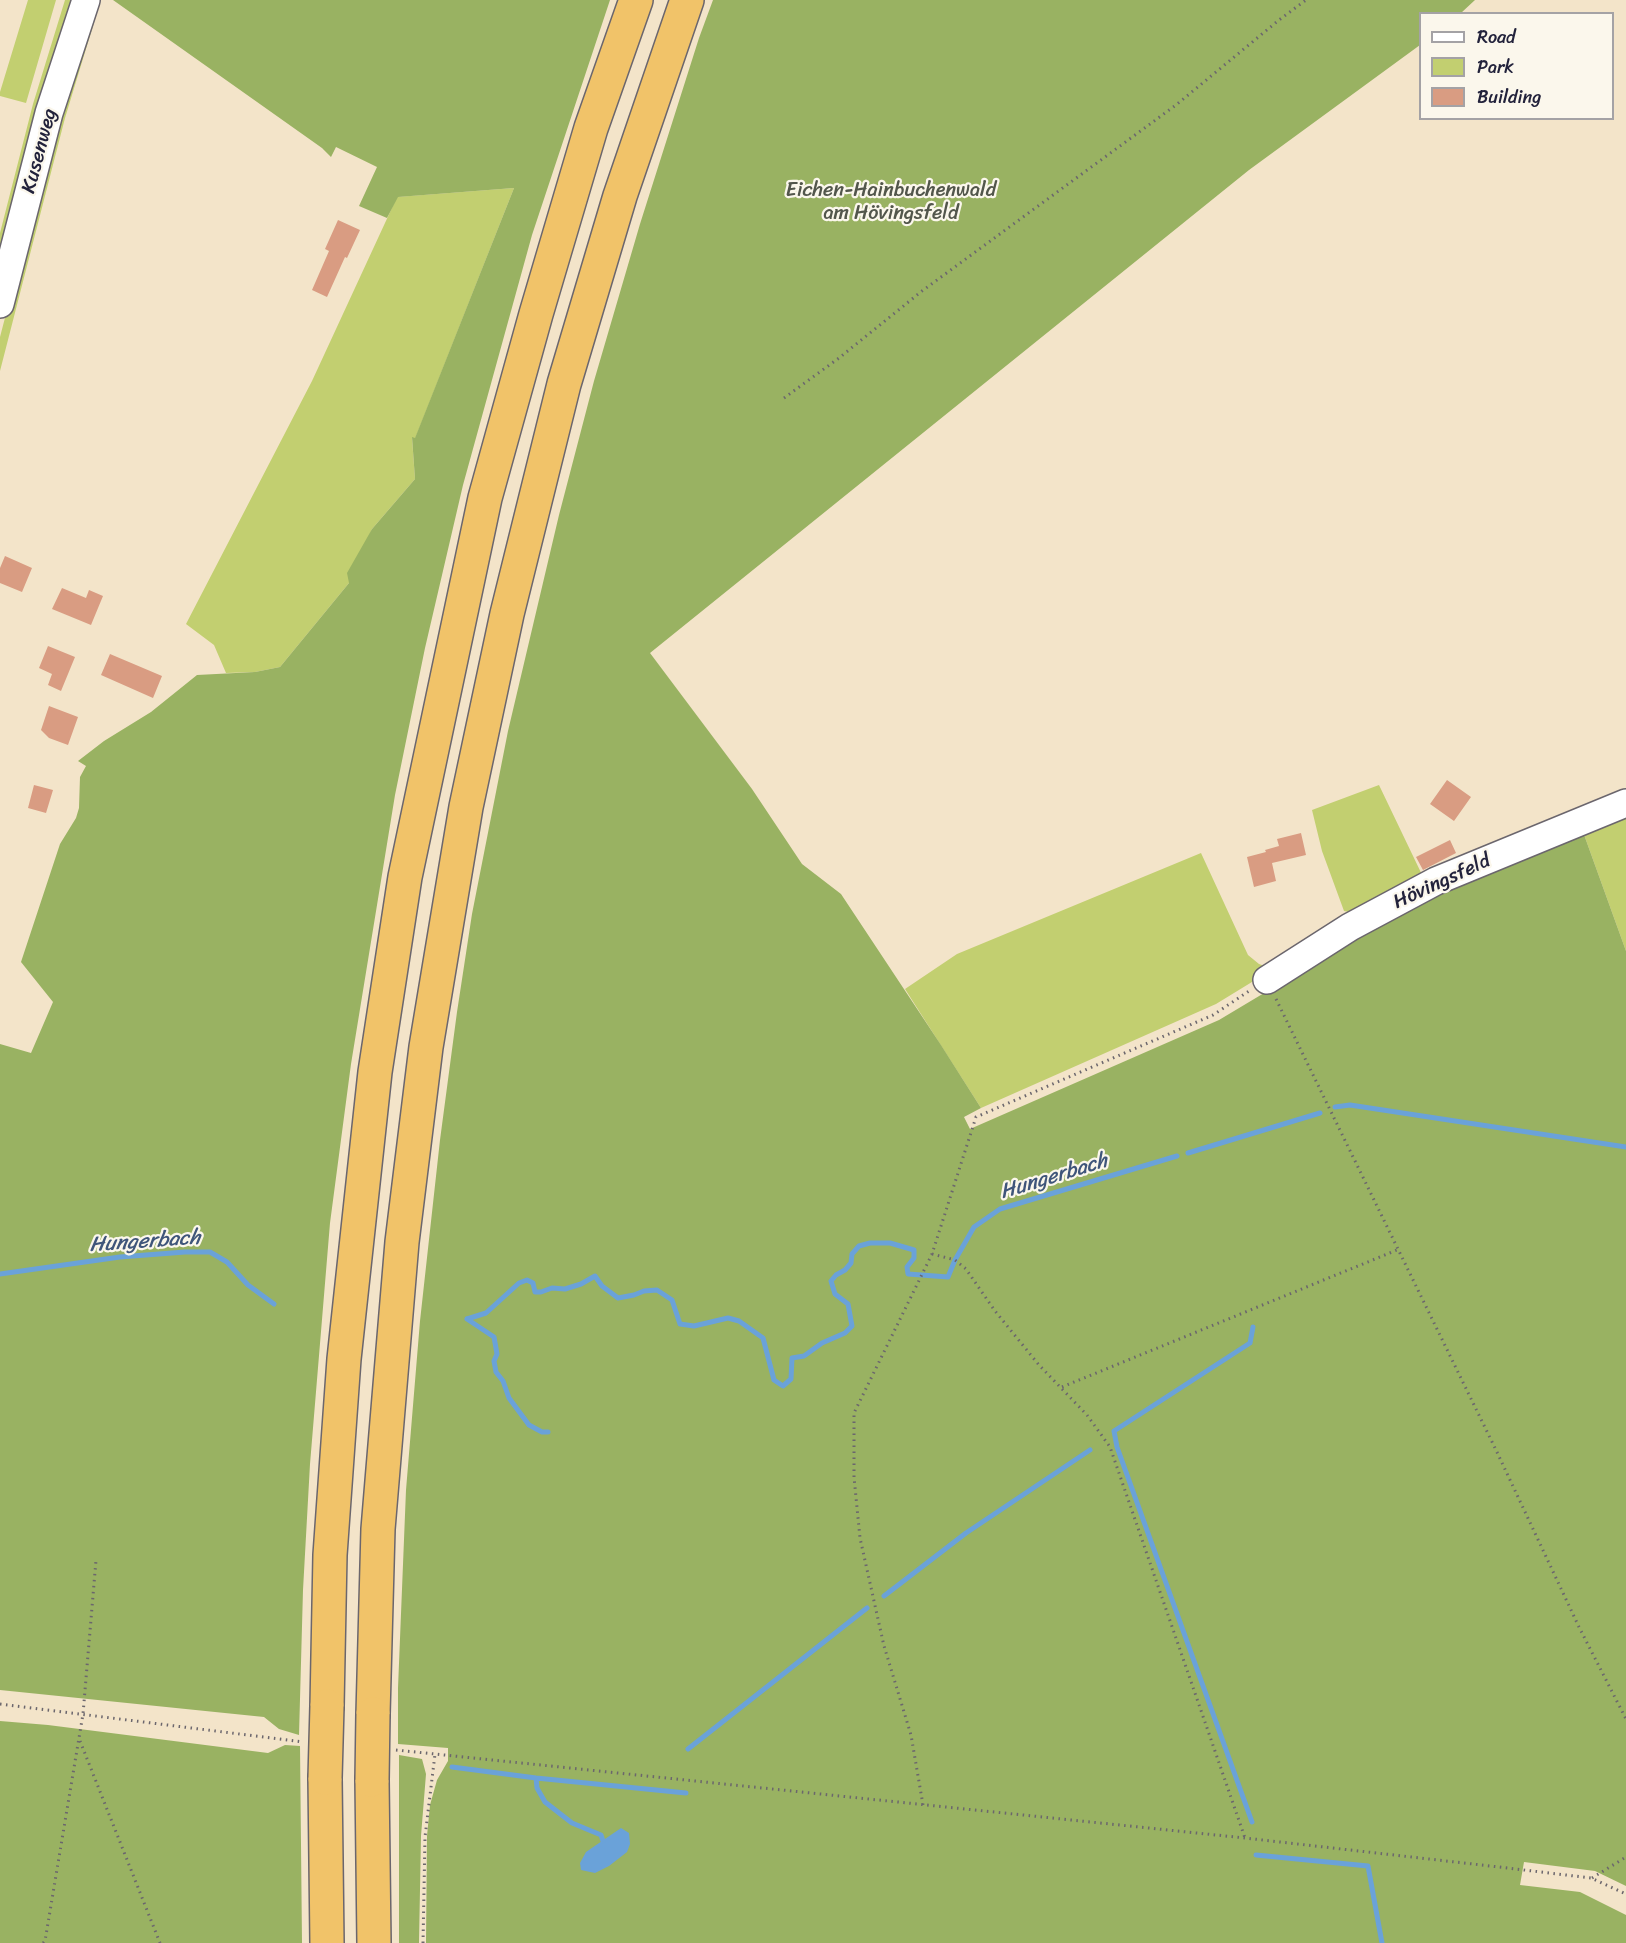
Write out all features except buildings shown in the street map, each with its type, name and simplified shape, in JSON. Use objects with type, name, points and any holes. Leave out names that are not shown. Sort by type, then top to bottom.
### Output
[{"type":"highway","points":[[327,1943],[325,1778],[330,1555],[344,1359],[375,1072],[405,877],[485,498],[591,128],[636,0]]},
{"type":"highway","points":[[374,1943],[372,1780],[378,1529],[402,1242],[426,1047],[466,807],[507,614],[564,384],[620,196],[687,0]]},
{"type":"street","name":"Kusenweg","points":[[0,304],[49,113],[86,0]]},
{"type":"street","name":"Hövingsfeld","points":[[1267,980],[1350,927],[1436,881],[1626,803]]},
{"type":"path","points":[[784,398],[839,358],[922,291],[1176,105],[1306,0]]},
{"type":"path","points":[[923,1805],[911,1735],[884,1646],[861,1538],[854,1477],[854,1413],[932,1254],[976,1118],[1213,1015],[1267,980],[1496,1450],[1579,1627],[1626,1719]]},
{"type":"path","points":[[1062,1387],[1397,1250]]},
{"type":"path","points":[[932,1254],[955,1260],[966,1269],[995,1311],[1031,1356],[1087,1415],[1110,1447],[1245,1838]]},
{"type":"path","points":[[43,1943],[83,1714],[96,1560]]},
{"type":"path","points":[[0,1704],[303,1742]]},
{"type":"path","points":[[79,1739],[160,1943]]},
{"type":"path","points":[[398,1750],[1245,1838],[1591,1878],[1626,1894]]},
{"type":"path","points":[[423,1943],[425,1837],[435,1754]]},
{"type":"path","points":[[1591,1878],[1626,1857]]},
{"type":"green space","points":[[28,0],[56,0],[26,103],[0,96],[0,92]]},
{"type":"green space","points":[[65,0],[76,0],[0,275],[0,233],[33,104]]},
{"type":"green space","points":[[113,0],[610,0],[532,235],[463,485],[425,648],[395,795],[351,1064],[330,1223],[310,1464],[303,1590],[299,1735],[279,1729],[264,1717],[0,1690],[0,1044],[31,1053],[53,1002],[21,962],[60,844],[76,818],[79,808],[80,777],[86,766],[78,761],[104,741],[151,712],[197,675],[255,672],[280,667],[349,583],[347,573],[372,529],[415,479],[412,437],[415,438],[514,188],[398,197],[387,218],[359,206],[377,167],[336,147],[331,157],[322,148]]},
{"type":"green space","name":"Eichen-Hainbuchenwald am Hövingsfeld","points":[[713,0],[1475,0],[1462,12],[1419,12],[1419,46],[1249,170],[650,653],[752,789],[802,864],[841,894],[981,1108],[964,1117],[970,1129],[1219,1020],[1438,889],[1582,829],[1626,951],[1626,1886],[1595,1871],[1524,1862],[1520,1885],[1580,1892],[1626,1915],[1626,1943],[426,1943],[427,1836],[430,1805],[437,1780],[448,1761],[448,1748],[398,1744],[398,1688],[406,1490],[420,1321],[457,1012],[472,914],[508,731],[559,515],[594,381],[640,224]]},
{"type":"green space","points":[[99,6],[65,118],[0,371],[0,337],[57,118],[91,10]]},
{"type":"green space","points":[[514,188],[415,439],[412,438],[415,479],[372,529],[349,583],[280,667],[255,672],[226,673],[214,645],[186,624],[312,381],[397,197]]},
{"type":"green space","points":[[1379,785],[1425,881],[1359,914],[1344,911],[1322,851],[1312,810]]},
{"type":"green space","points":[[1626,811],[1626,951],[1582,829]]},
{"type":"green space","points":[[1201,853],[1248,955],[1259,964],[1270,968],[1283,963],[1216,1004],[981,1108],[905,989],[957,954]]},
{"type":"green space","points":[[0,1721],[268,1753],[285,1745],[300,1746],[302,1943],[0,1943]]},
{"type":"green space","points":[[399,1755],[422,1759],[426,1774],[421,1836],[419,1943],[399,1943]]},
{"type":"water","points":[[621,1828],[629,1833],[630,1844],[627,1852],[609,1866],[595,1873],[581,1870],[580,1863],[586,1852]]},
{"type":"waterway","name":"Hungerbach","points":[[1335,1107],[1350,1105],[1626,1147]]},
{"type":"waterway","name":"Hungerbach","points":[[1188,1153],[1320,1113]]},
{"type":"waterway","name":"Hungerbach","points":[[467,1319],[486,1313],[519,1283],[527,1280],[533,1283],[535,1292],[541,1292],[552,1288],[565,1289],[595,1276],[602,1286],[618,1298],[657,1290],[672,1300],[680,1324],[694,1326],[728,1318],[739,1321],[763,1338],[774,1380],[783,1386],[791,1379],[792,1358],[804,1356],[822,1343],[845,1333],[852,1326],[848,1304],[835,1294],[831,1281],[851,1263],[852,1254],[859,1246],[870,1243],[890,1243],[914,1250],[914,1258],[907,1267],[908,1274],[948,1277],[974,1227],[1000,1209],[1177,1156]]},
{"type":"waterway","name":"Hungerbach","points":[[0,1274],[120,1257],[210,1252],[227,1262],[248,1285],[274,1304]]},
{"type":"waterway","points":[[467,1319],[494,1337],[497,1354],[494,1361],[496,1372],[503,1381],[509,1398],[529,1425],[542,1432],[548,1432]]},
{"type":"waterway","points":[[1252,1822],[1117,1447],[1114,1431],[1250,1343],[1253,1327]]},
{"type":"waterway","points":[[884,1596],[966,1533],[1090,1450]]},
{"type":"waterway","points":[[688,1749],[867,1608]]},
{"type":"waterway","points":[[452,1767],[686,1793]]},
{"type":"waterway","points":[[536,1778],[537,1788],[545,1802],[572,1823],[601,1835],[603,1841]]},
{"type":"waterway","points":[[1256,1855],[1368,1866],[1382,1943]]}]
